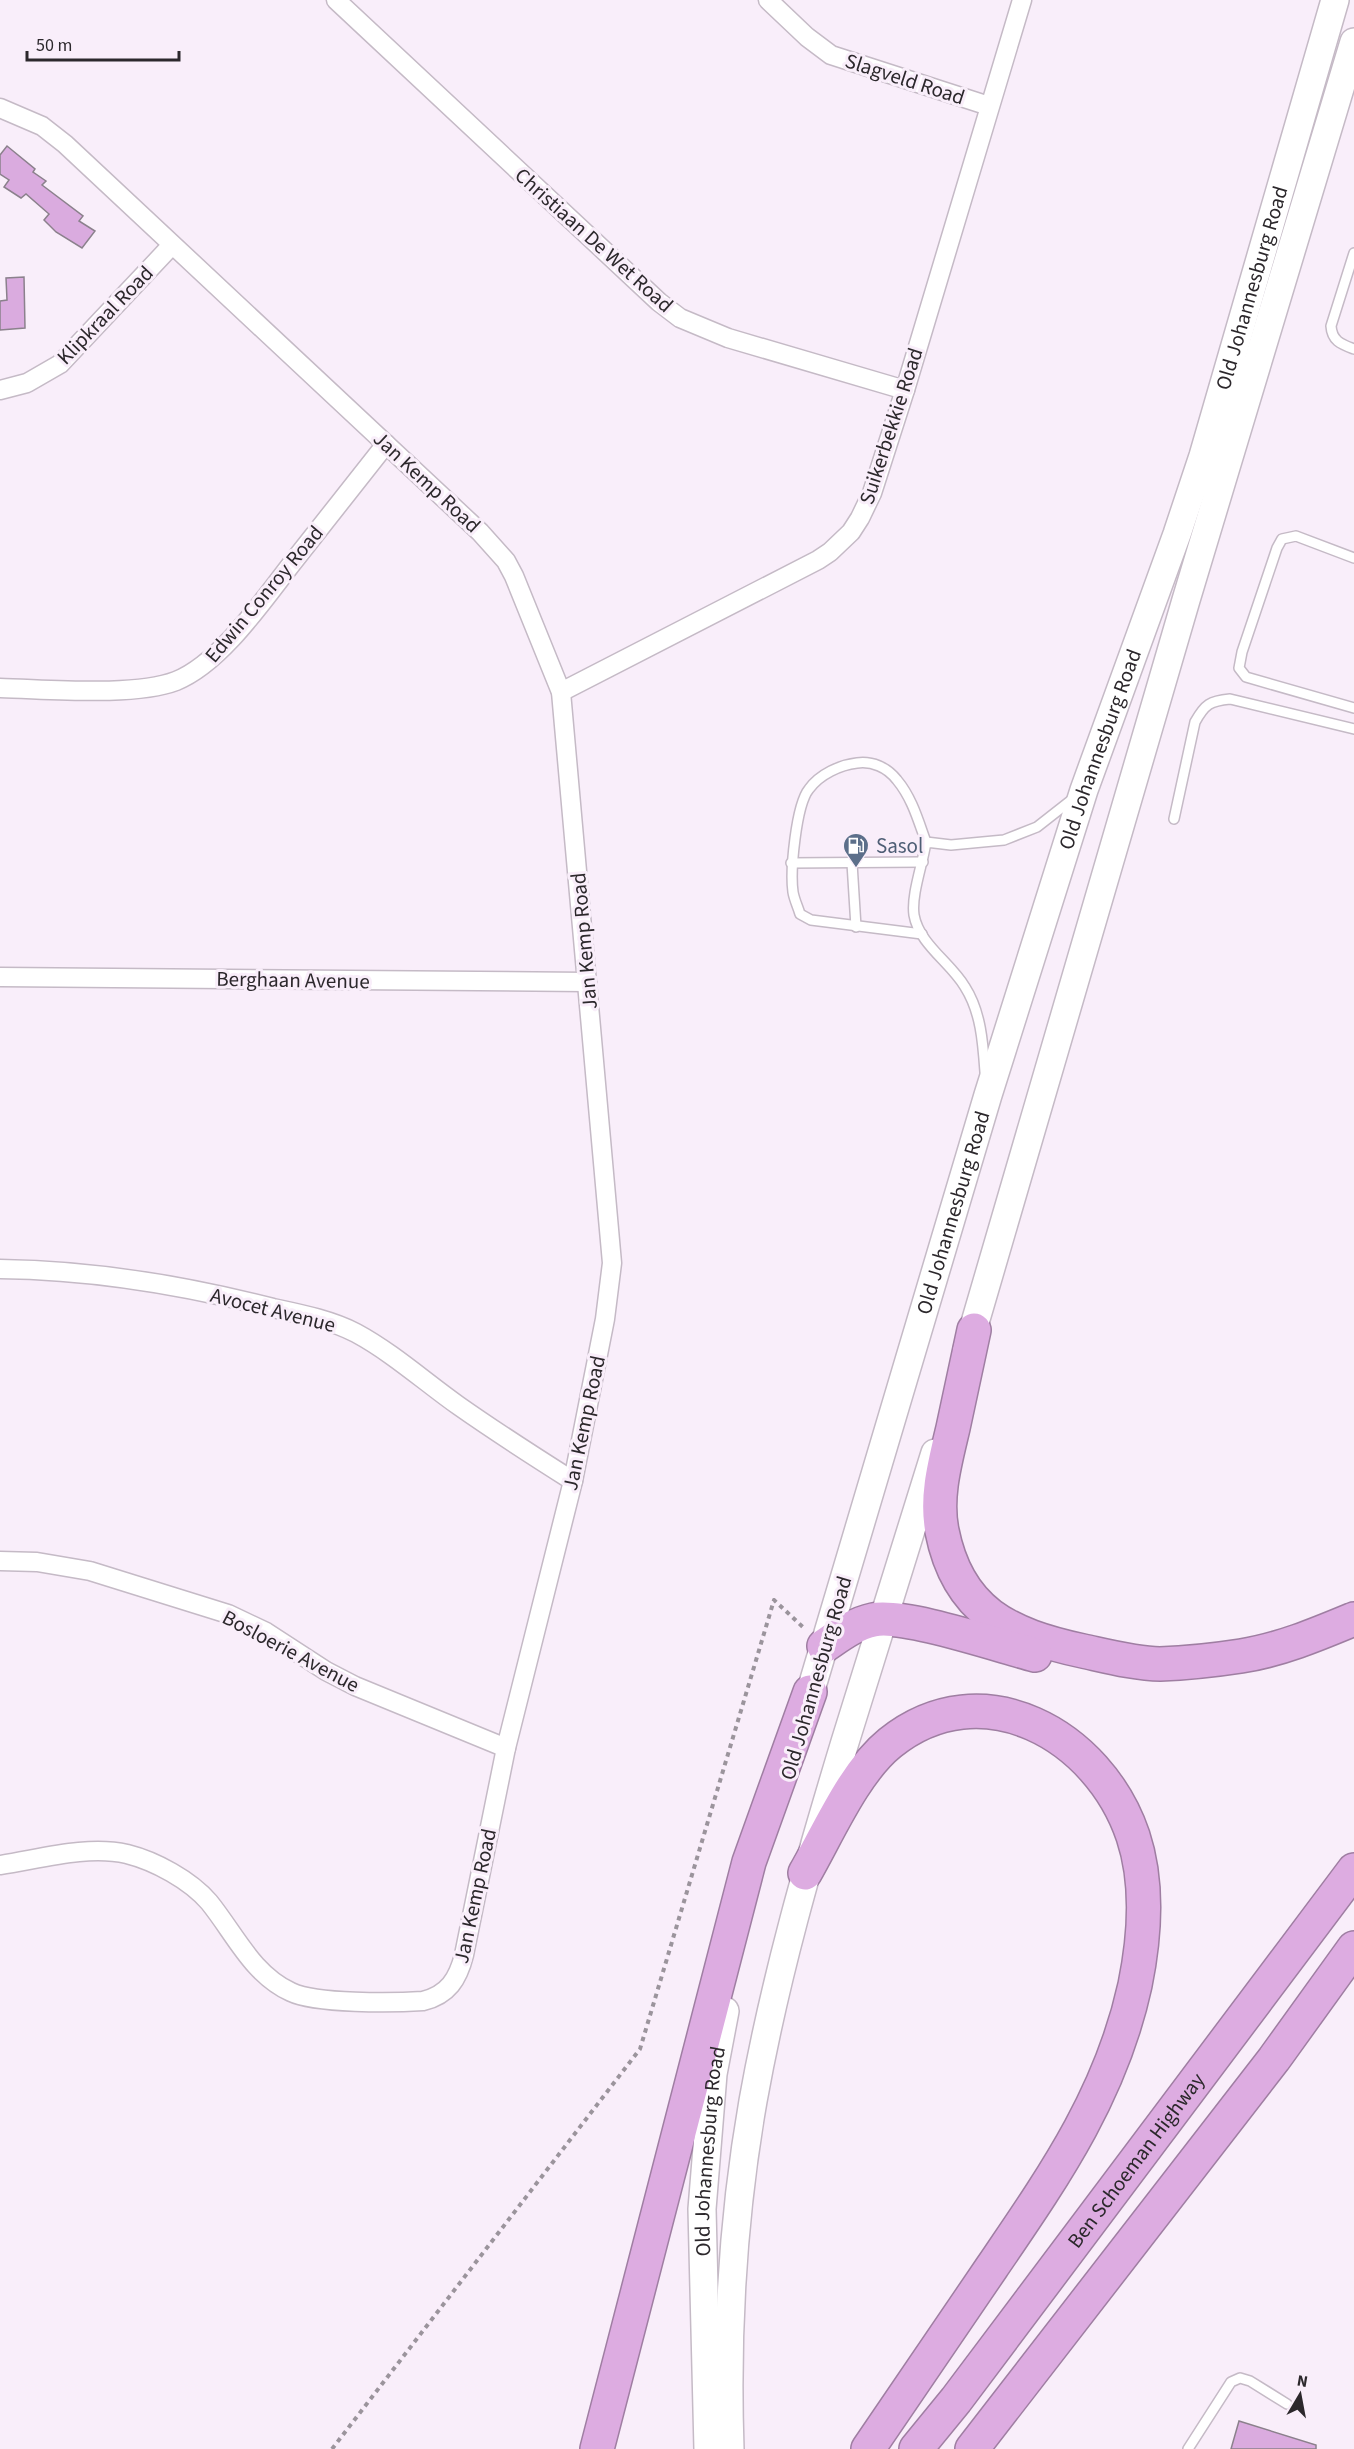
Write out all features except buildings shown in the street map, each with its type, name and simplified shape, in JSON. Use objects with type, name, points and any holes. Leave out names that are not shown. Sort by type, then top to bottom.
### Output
[{"type":"highway","points":[[974,1330],[943,1474],[939,1504],[941,1530],[951,1568],[978,1605],[1015,1632],[1046,1643],[1158,1664]]},
{"type":"highway","points":[[824,1646],[858,1624],[883,1618],[1048,1658],[1089,1665],[1124,1667],[1254,1653],[1286,1645],[1354,1620]]},
{"type":"highway","points":[[597,2449],[749,1862],[810,1692]]},
{"type":"highway","points":[[805,1873],[859,1778],[874,1757],[892,1742],[918,1726],[941,1717],[967,1712],[993,1712],[1019,1717],[1043,1727],[1064,1741],[1098,1772],[1113,1794],[1133,1836],[1143,1886],[1145,1906],[1135,1983],[1105,2082],[1066,2154],[868,2449]]},
{"type":"highway","name":"Ben Schoeman Highway","points":[[916,2449],[957,2400],[1354,1870]]},
{"type":"highway","points":[[972,2449],[1274,2059],[1354,1948]]},
{"type":"main road","name":"Old Johannesburg Road","points":[[708,2449],[702,2209],[713,2074],[725,2012],[810,1692],[987,1095],[1084,790],[1203,456],[1335,0]]},
{"type":"main road","name":"Old Johannesburg Road","points":[[730,2449],[730,2330],[741,2187],[753,2102],[773,1998],[805,1873],[974,1330],[1186,600],[1354,42]]},
{"type":"street","name":"Christiaan De Wet Road","points":[[336,0],[659,302],[680,318],[728,338],[905,390]]},
{"type":"street","name":"Slagveld Road","points":[[768,0],[807,37],[831,55],[853,64],[989,106]]},
{"type":"street","name":"Suikerbekkie Road","points":[[561,692],[801,570],[830,552],[851,532],[872,493],[1022,0]]},
{"type":"street","name":"Jan Kemp Road","points":[[0,108],[42,126],[65,144],[487,539],[506,561],[561,692],[612,1263],[605,1319],[573,1481],[506,1748],[461,1968],[451,1986],[432,1999],[409,2002],[315,1999],[293,1993],[263,1974],[198,1891],[171,1873],[128,1854],[111,1851],[90,1852],[0,1865]]},
{"type":"street","name":"Klipkraal Road","points":[[0,390],[27,383],[60,364],[172,245]]},
{"type":"street","name":"Edwin Conroy Road","points":[[0,688],[135,688],[160,686],[190,674],[215,655],[248,619],[386,444]]},
{"type":"street","name":"Berghaan Avenue","points":[[0,977],[587,982]]},
{"type":"street","name":"Avocet Avenue","points":[[0,1269],[77,1272],[139,1279],[250,1302],[328,1322],[355,1332],[460,1407],[573,1481]]},
{"type":"street","name":"Bosloerie Avenue","points":[[0,1561],[37,1562],[81,1569],[144,1586],[228,1614],[266,1632],[326,1671],[355,1686],[506,1748]]},
{"type":"lane","points":[[1354,253],[1331,326],[1332,335],[1339,344],[1354,349]]},
{"type":"lane","points":[[1354,558],[1296,536],[1282,539],[1276,548],[1242,652],[1239,668],[1246,677],[1354,708]]},
{"type":"lane","points":[[1174,819],[1196,722],[1202,709],[1213,701],[1230,699],[1354,729]]},
{"type":"lane","points":[[922,934],[811,920],[800,914],[793,894],[791,863],[802,807],[808,790],[821,778],[846,765],[865,762],[880,765],[896,778],[913,806],[926,842],[914,905],[914,917],[922,934],[957,974],[974,1005],[982,1041],[987,1095]]},
{"type":"lane","points":[[926,842],[951,845],[1004,840],[1023,834],[1055,814],[1084,790]]},
{"type":"lane","points":[[791,863],[923,862]]},
{"type":"lane","points":[[852,863],[855,927]]},
{"type":"lane","points":[[1188,2449],[1231,2382],[1239,2378],[1250,2381],[1287,2404]]},
{"type":"path","points":[[332,2449],[640,2049],[774,1600],[824,1646]]},
{"type":"place","name":"Sasol","points":[[856,869]]}]
